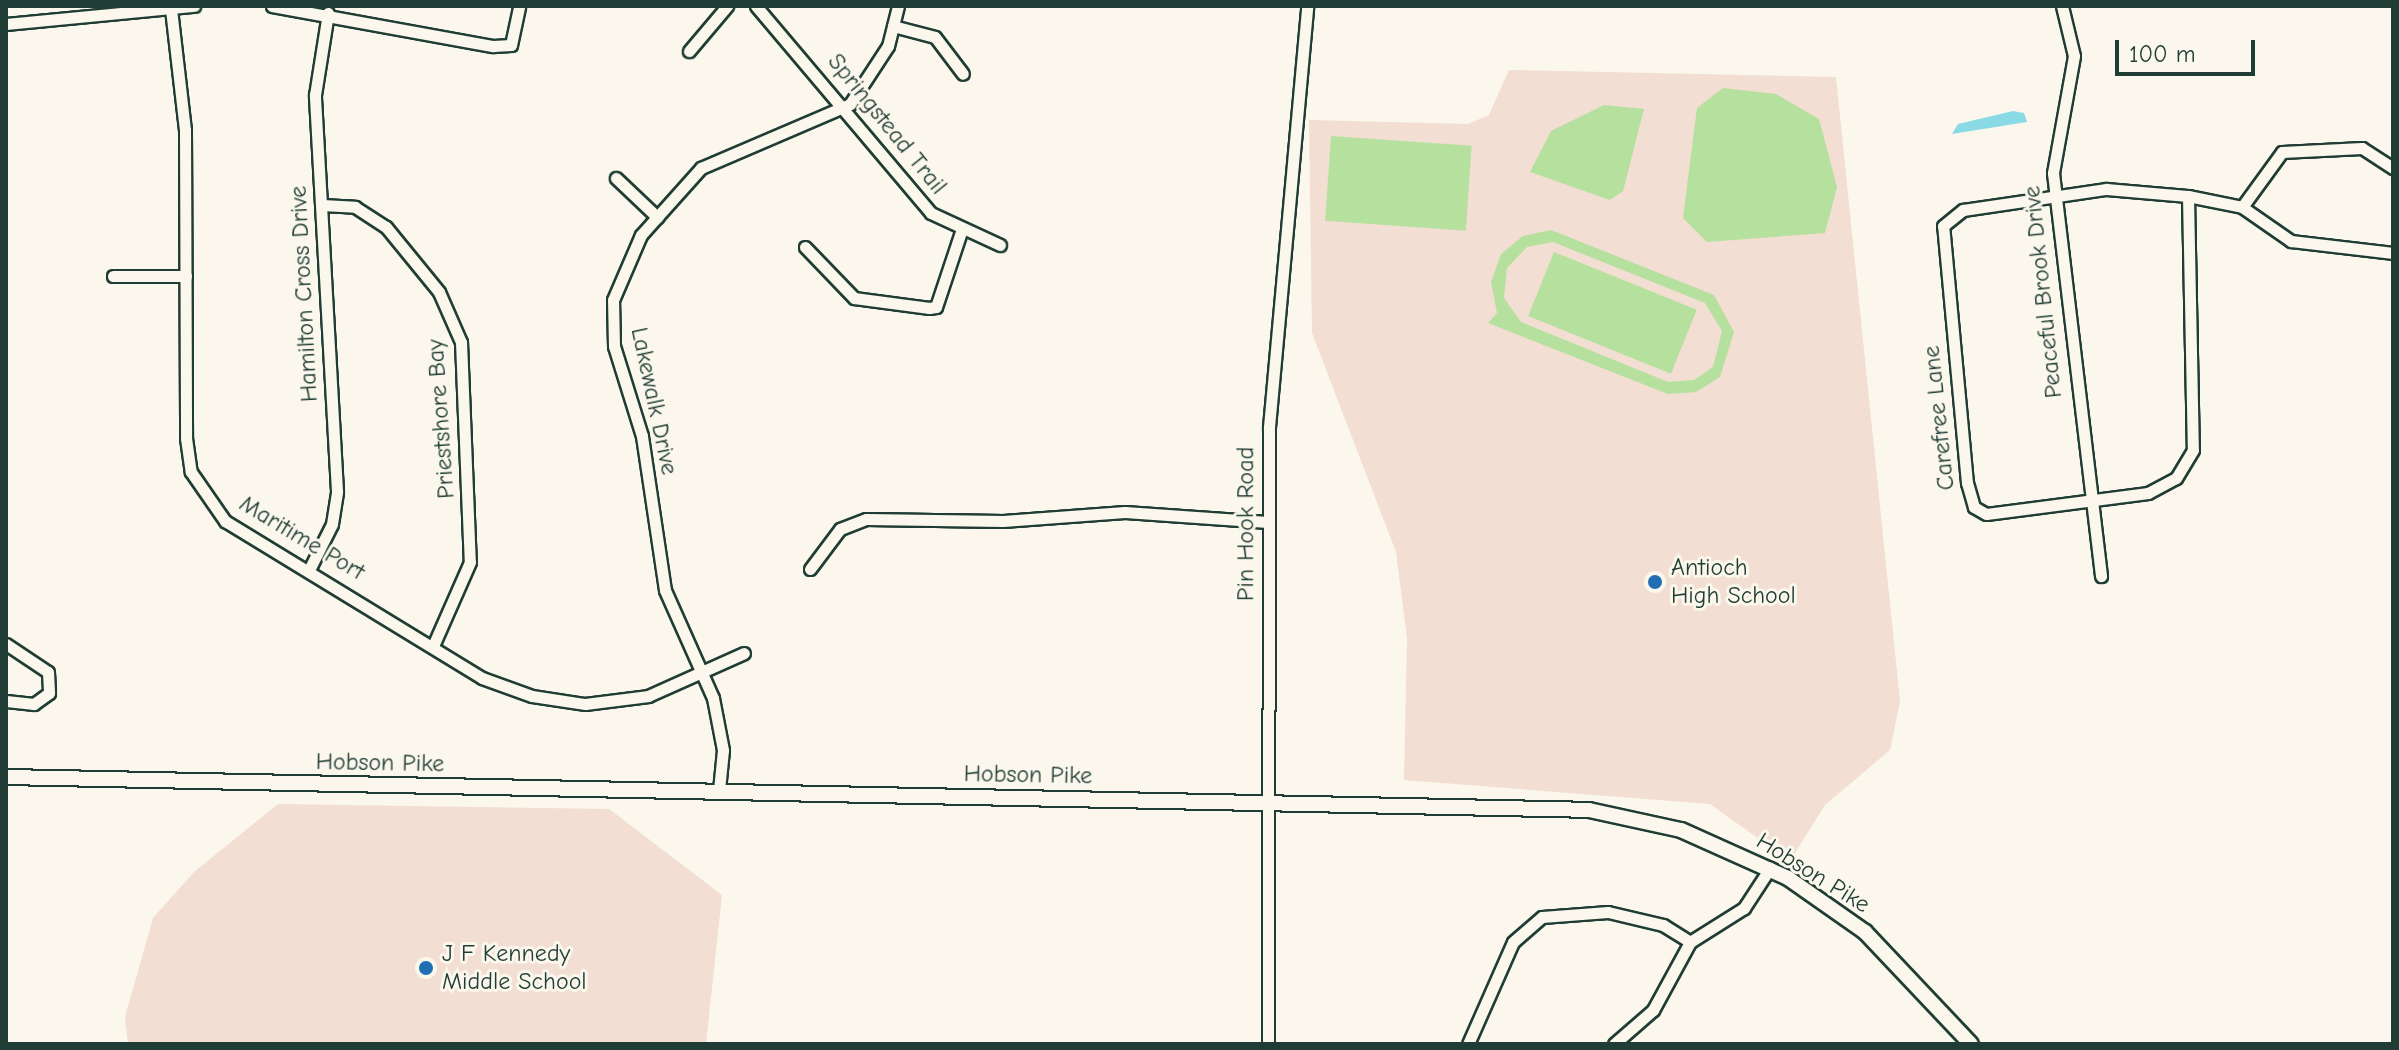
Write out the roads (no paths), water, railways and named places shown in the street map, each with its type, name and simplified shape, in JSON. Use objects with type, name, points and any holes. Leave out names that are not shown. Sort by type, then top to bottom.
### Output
[{"type":"main road","name":"Hobson Pike","points":[[6,777],[1589,810],[1681,830],[1770,868],[1865,932],[1971,1044]]},
{"type":"street","points":[[62,6],[63,21]]},
{"type":"street","points":[[6,24],[63,21],[194,6]]},
{"type":"street","points":[[272,6],[328,13],[493,46],[511,45],[519,6]]},
{"type":"street","points":[[689,51],[727,6]]},
{"type":"street","name":"Springstead Trail","points":[[756,6],[846,106],[931,213],[961,232],[1000,245]]},
{"type":"street","name":"Lakewalk Drive","points":[[719,790],[723,750],[701,674],[665,590],[642,436],[614,346],[620,274],[657,217],[701,168],[846,106],[873,77],[898,6]]},
{"type":"street","name":"Pin Hook Road","points":[[1268,1044],[1270,413],[1307,6]]},
{"type":"street","name":"Peaceful Brook Drive","points":[[2062,6],[2074,56],[2053,173],[2087,499],[2101,576]]},
{"type":"street","name":"Maritime Port","points":[[171,9],[185,130],[191,472],[225,521],[310,568],[482,678],[561,702],[648,696],[744,653]]},
{"type":"street","name":"Hamilton Cross Drive","points":[[310,568],[332,524],[337,491],[315,95],[328,13]]},
{"type":"street","points":[[893,26],[935,37],[963,74]]},
{"type":"street","points":[[2242,207],[2282,152],[2362,148],[2391,160]]},
{"type":"street","points":[[616,178],[657,217]]},
{"type":"street","name":"Carefree Lane","points":[[2188,196],[2193,450],[2176,478],[2148,493],[1978,510],[1957,411],[1945,221],[1963,210],[2106,189],[2188,196],[2242,207],[2291,241],[2393,253]]},
{"type":"street","name":"Priestshore Bay","points":[[322,205],[355,207],[386,227],[439,292],[461,342],[470,562],[433,646]]},
{"type":"street","points":[[805,247],[854,298],[936,307],[961,232]]},
{"type":"street","points":[[113,276],[186,276]]},
{"type":"street","points":[[810,569],[840,529],[866,519],[1003,521],[1125,512],[1268,522]]},
{"type":"street","points":[[6,644],[48,672],[49,693],[34,704],[6,701]]},
{"type":"street","points":[[1614,1044],[1653,1010],[1690,942],[1744,908],[1770,868]]},
{"type":"street","points":[[1468,1044],[1513,942],[1542,917],[1608,912],[1663,925],[1690,942]]},
{"type":"water","points":[[2013,111],[2024,113],[2027,122],[1952,134],[1958,124]]},
{"type":"place","name":"Antioch High School","points":[[1655,582]]},
{"type":"place","name":"J F Kennedy Middle School","points":[[426,968]]}]
